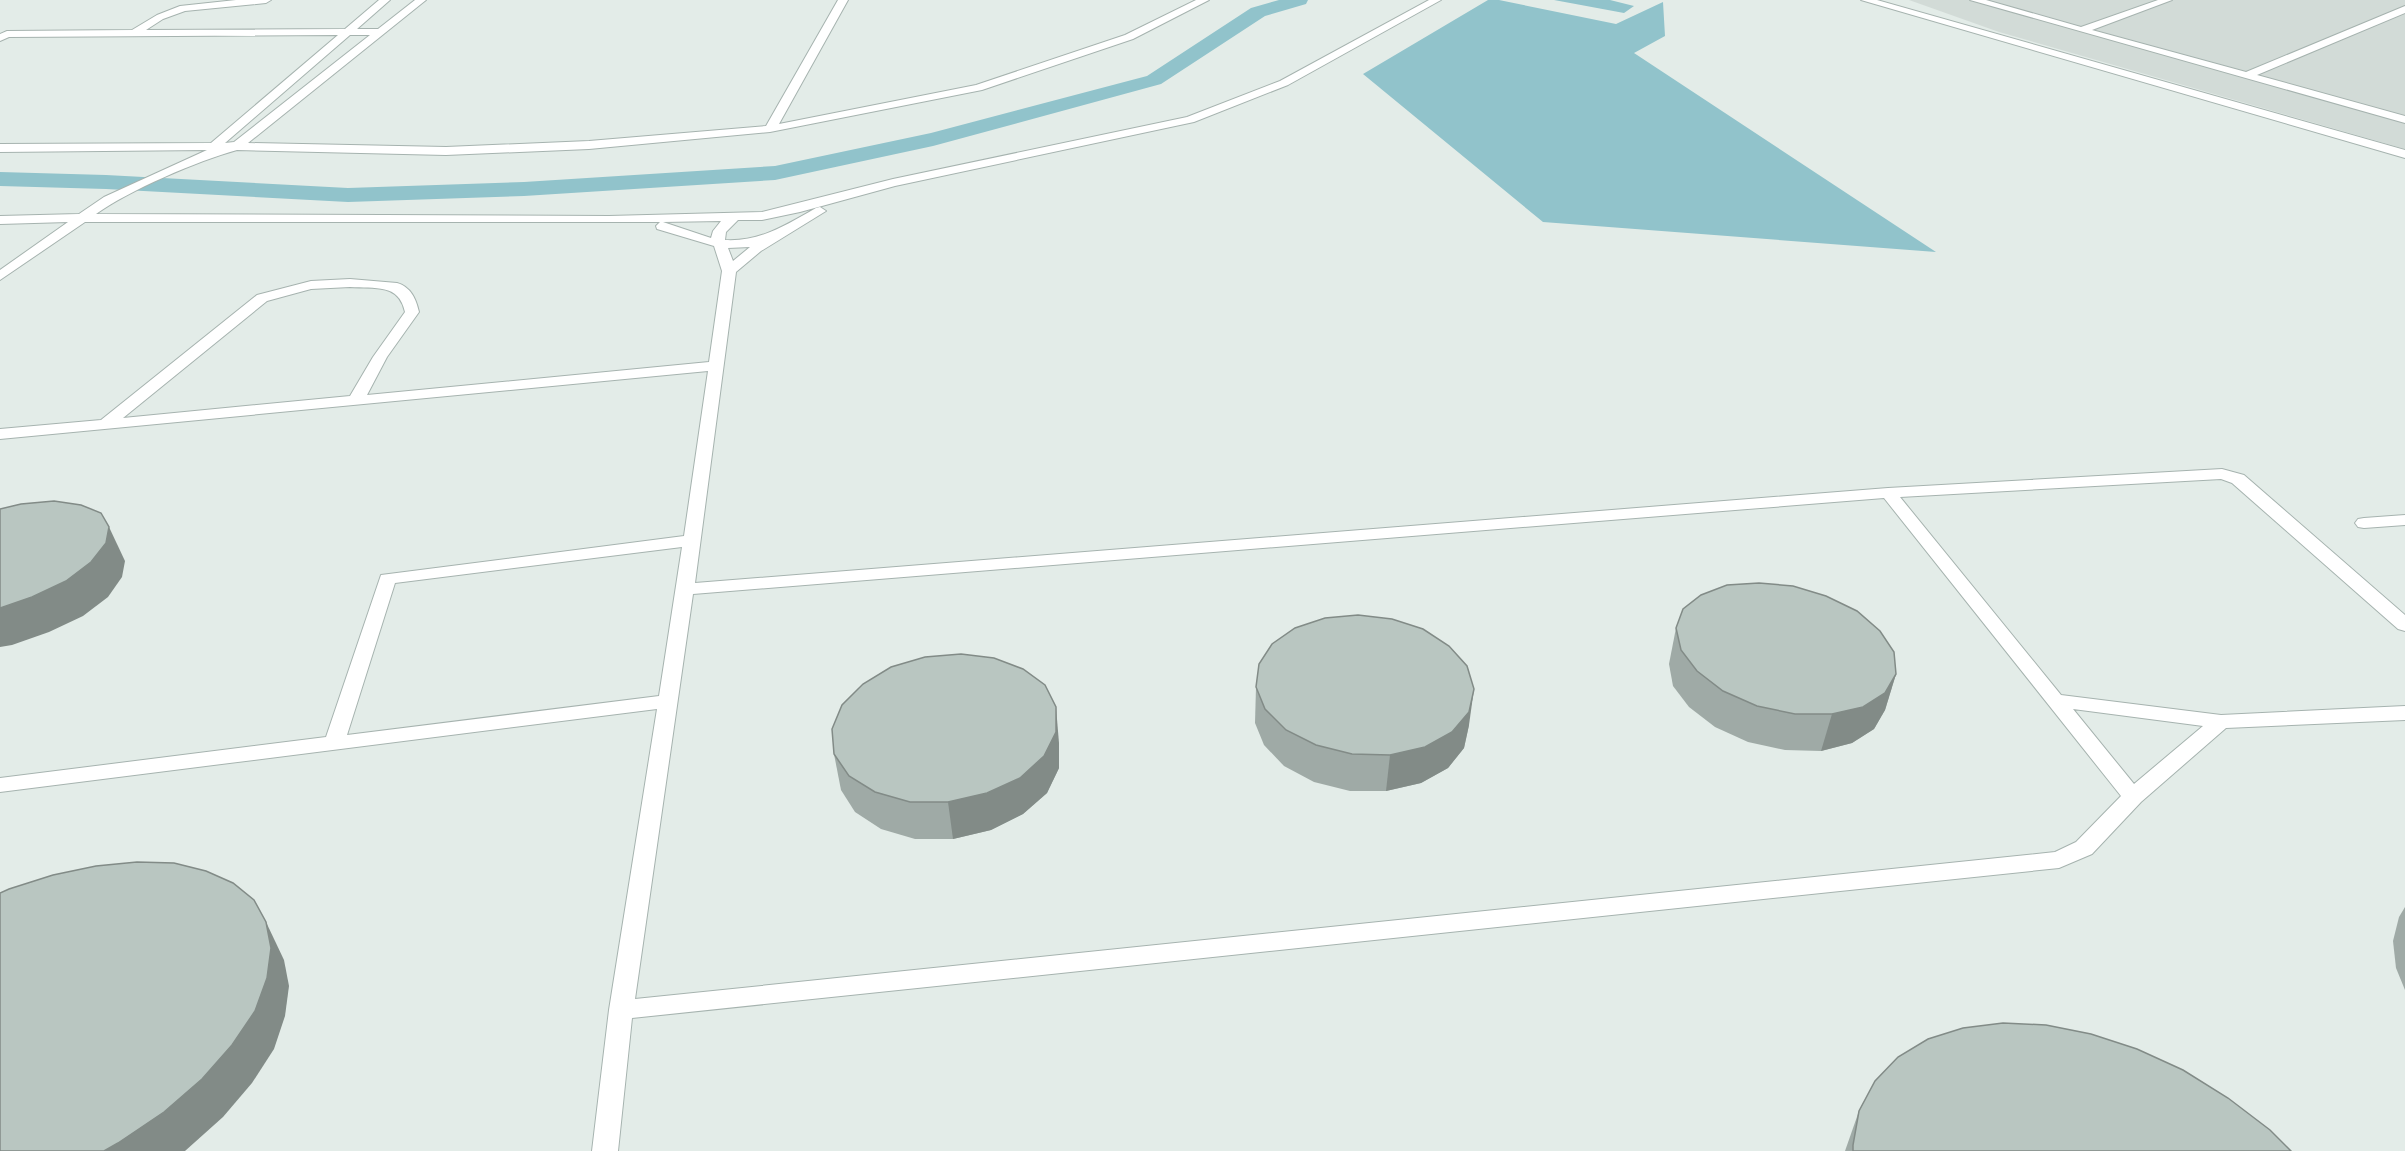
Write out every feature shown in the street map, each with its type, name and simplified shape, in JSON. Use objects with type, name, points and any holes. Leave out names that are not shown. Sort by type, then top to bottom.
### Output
[{"type":"street","points":[[134,33],[160,17],[183,8],[266,0]]},
{"type":"street","points":[[0,276],[108,200],[213,149],[385,0]]},
{"type":"street","points":[[237,146],[421,0]]},
{"type":"street","points":[[770,129],[843,0]]},
{"type":"street","points":[[0,148],[213,149],[237,146],[446,151],[589,146],[770,129],[978,88],[1129,37],[1204,0]]},
{"type":"street","points":[[0,220],[83,218],[609,220],[762,216],[1035,152],[1190,120],[1284,82],[1436,0]]},
{"type":"street","points":[[1866,0],[2405,154]]},
{"type":"street","points":[[1975,0],[2405,120]]},
{"type":"street","points":[[2084,30],[2168,0]]},
{"type":"street","points":[[2246,76],[2405,9]]},
{"type":"street","points":[[2,35],[382,32]]},
{"type":"street","points":[[729,271],[773,237],[827,207],[857,194]]},
{"type":"street","points":[[762,216],[770,219],[777,227],[773,237]]},
{"type":"street","points":[[604,1151],[621,1010],[685,589],[729,271],[724,251],[717,243],[717,233],[733,218]]},
{"type":"street","points":[[609,220],[669,227],[717,243],[746,243],[773,237]]},
{"type":"street","points":[[105,424],[262,298],[311,285],[350,283],[397,287],[409,298],[412,312],[380,357],[356,400]]},
{"type":"street","points":[[0,434],[716,366]]},
{"type":"street","points":[[685,589],[1888,493],[2222,474],[2238,479],[2405,625]]},
{"type":"street","points":[[1888,493],[2133,798]]},
{"type":"street","points":[[2364,523],[2405,520]]},
{"type":"street","points":[[334,743],[387,579],[692,540]]},
{"type":"street","points":[[2055,700],[2221,722],[2405,713]]},
{"type":"street","points":[[0,785],[668,701]]},
{"type":"street","points":[[621,1010],[2059,860],[2084,848],[2133,798],[2221,722]]},
{"type":"shaded area","points":[[1909,0],[2405,0],[2405,149],[1999,32]]},
{"type":"water","points":[[1488,0],[1499,0],[1616,24],[1663,2],[1665,36],[1634,53],[1936,252],[1543,222],[1363,74]]},
{"type":"water","points":[[1554,0],[1610,0],[1634,6],[1624,13]]},
{"type":"building","points":[[54,501],[81,505],[101,513],[109,527],[106,543],[91,562],[66,581],[32,597],[0,608],[0,509],[21,504]]},
{"type":"building","points":[[1759,583],[1793,586],[1826,596],[1857,611],[1880,631],[1894,652],[1896,674],[1885,693],[1863,707],[1832,714],[1795,714],[1757,706],[1723,691],[1697,671],[1681,650],[1676,628],[1683,609],[1701,595],[1727,585]]},
{"type":"building","points":[[1358,615],[1392,619],[1423,629],[1449,646],[1467,666],[1474,689],[1469,712],[1452,732],[1425,747],[1390,755],[1352,754],[1316,745],[1286,730],[1265,709],[1256,687],[1259,664],[1272,644],[1295,628],[1325,618]]},
{"type":"building","points":[[961,654],[994,658],[1023,669],[1045,685],[1056,707],[1056,732],[1044,756],[1020,778],[987,793],[948,802],[910,802],[875,792],[849,776],[834,754],[832,729],[842,705],[863,684],[891,667],[925,657]]},
{"type":"building","points":[[137,862],[174,863],[206,871],[233,883],[254,900],[266,922],[271,948],[267,978],[255,1011],[232,1045],[202,1079],[164,1112],[104,1151],[0,1151],[0,893],[53,875],[96,866]]},
{"type":"building","points":[[2003,1023],[2046,1025],[2091,1034],[2137,1049],[2183,1070],[2228,1098],[2270,1130],[2291,1151],[1853,1151],[1859,1111],[1875,1081],[1898,1057],[1928,1039],[1963,1028]]},
{"type":"waterway","points":[[0,179],[106,182],[348,195],[524,189],[775,173],[933,139],[1154,80],[1258,12],[1299,0]]}]
